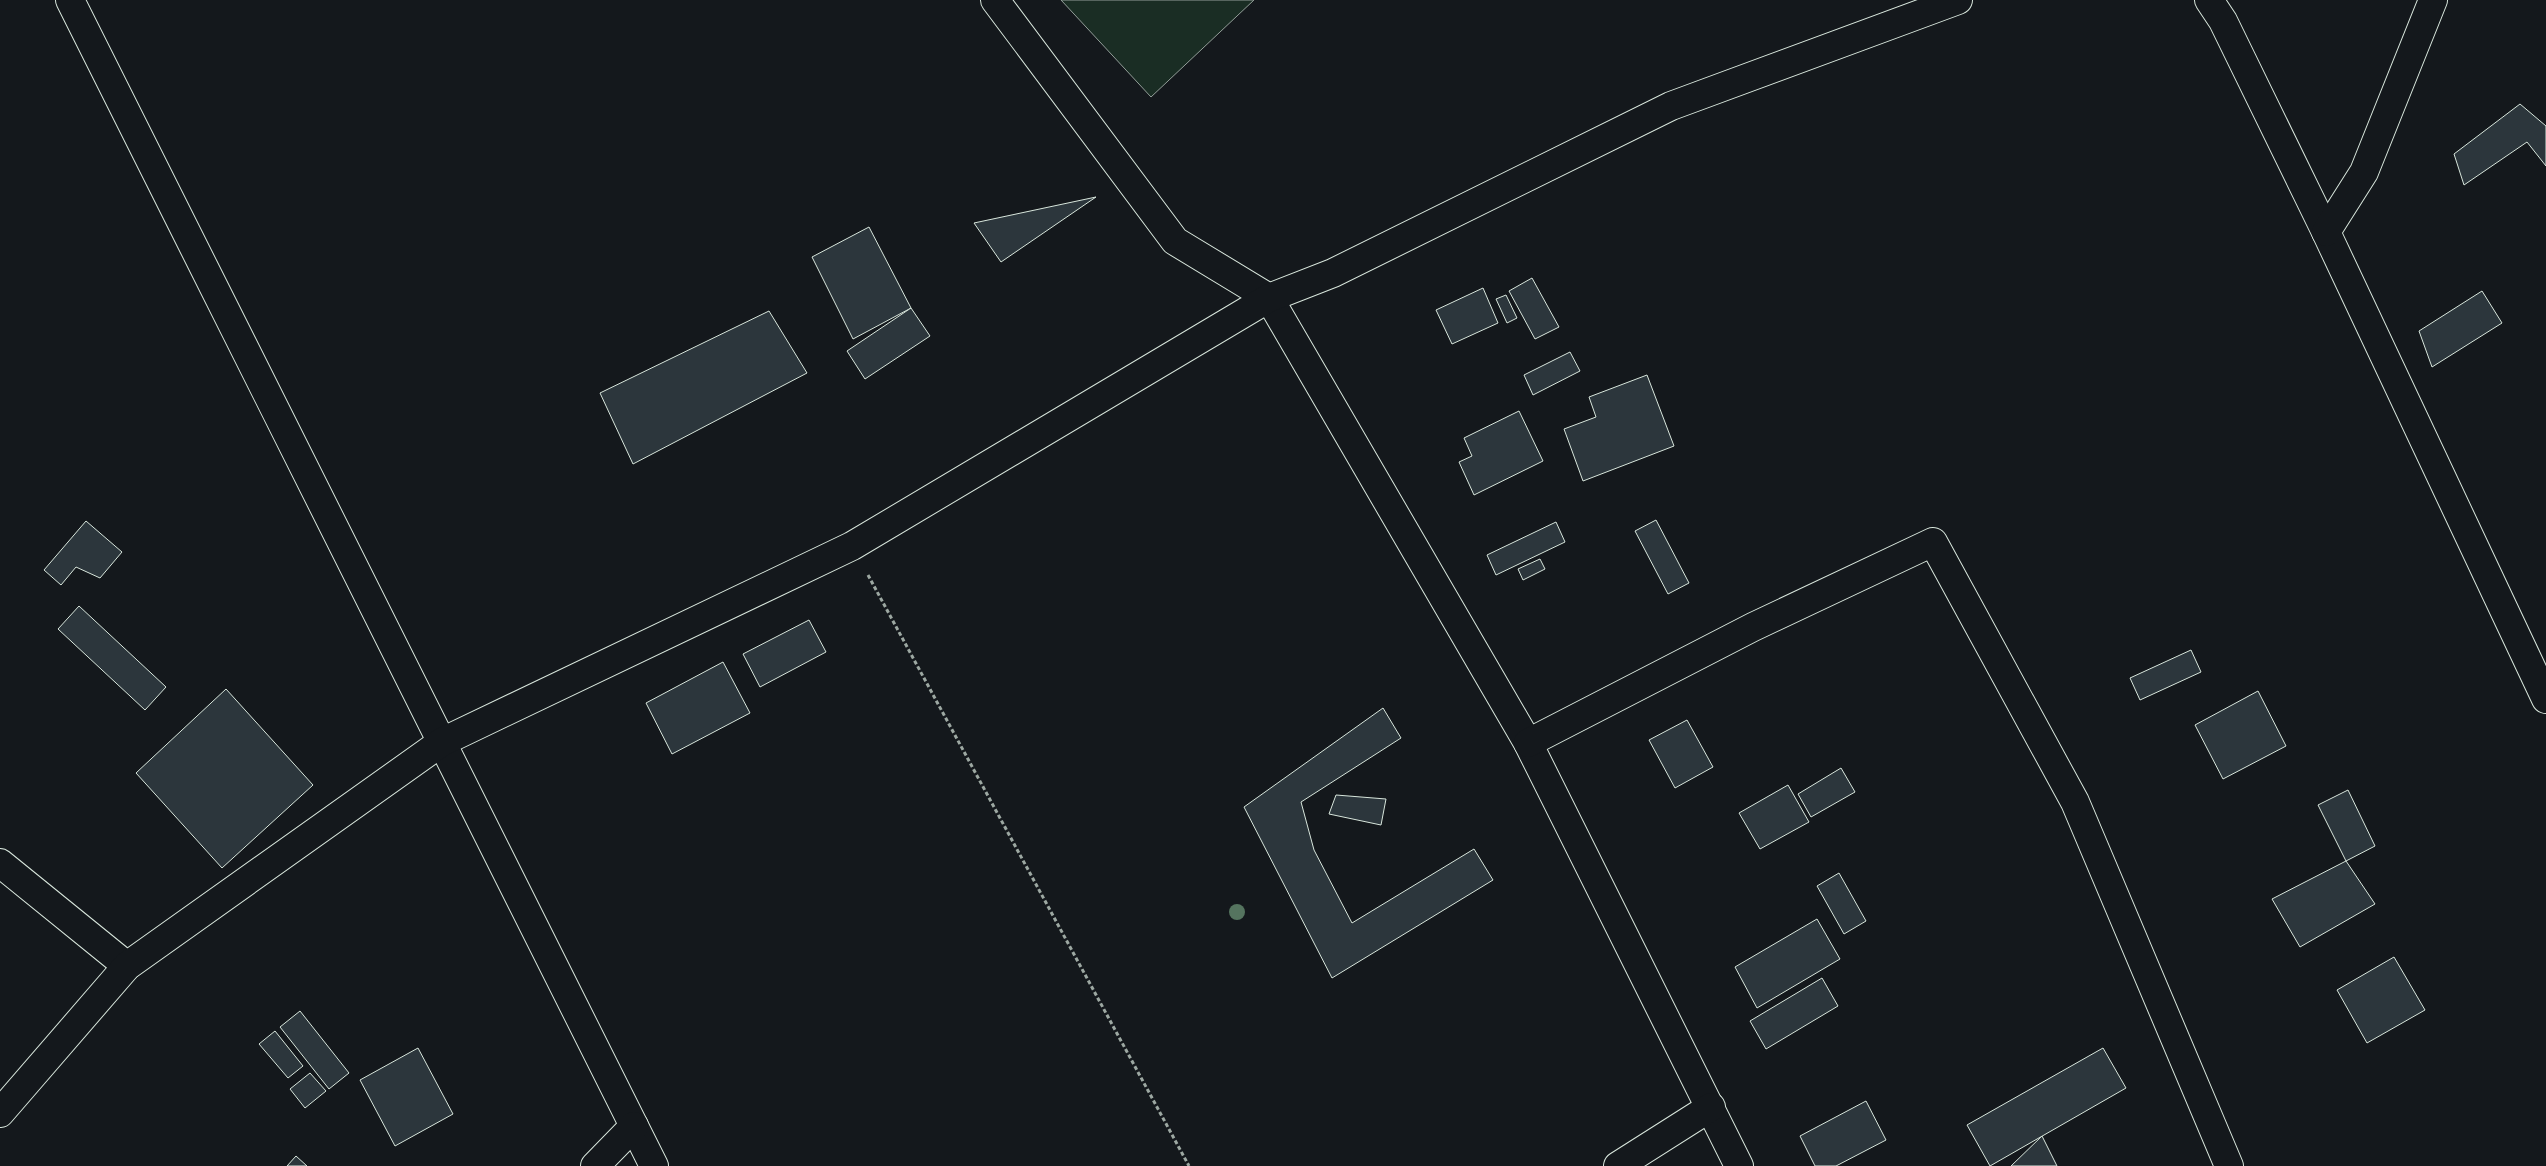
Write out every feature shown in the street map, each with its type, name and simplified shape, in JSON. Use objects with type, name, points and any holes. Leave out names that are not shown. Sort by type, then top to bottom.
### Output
[{"type":"street","points":[[70,0],[654,1166]]},
{"type":"street","points":[[995,0],[1175,241],[1269,298],[1528,743],[1739,1166]]},
{"type":"street","points":[[0,1114],[127,966],[442,742],[852,546],[1269,298],[1333,273],[1671,106],[1958,0]]},
{"type":"street","points":[[2209,0],[2223,21],[2326,232],[2546,699]]},
{"type":"street","points":[[2326,232],[2364,172],[2433,0]]},
{"type":"street","points":[[1528,743],[1753,627],[1934,542],[2075,802],[2229,1166]]},
{"type":"street","points":[[0,863],[127,966]]},
{"type":"street","points":[[1618,1166],[1711,1107]]},
{"type":"street","points":[[595,1166],[634,1126]]},
{"type":"path","points":[[852,546],[1188,1166]]},
{"type":"green space","points":[[1061,0],[1254,0],[1151,97]]},
{"type":"building","points":[[2520,104],[2546,126],[2546,166],[2527,142],[2464,185],[2454,154]]},
{"type":"building","points":[[1096,197],[1001,262],[974,223]]},
{"type":"building","points":[[869,227],[911,308],[853,339],[812,257]]},
{"type":"building","points":[[1532,278],[1559,327],[1535,339],[1509,291]]},
{"type":"building","points":[[1483,288],[1498,323],[1452,344],[1436,310]]},
{"type":"building","points":[[2482,291],[2502,323],[2432,367],[2419,331]]},
{"type":"building","points":[[1506,295],[1517,318],[1507,323],[1496,299]]},
{"type":"building","points":[[911,308],[930,336],[865,379],[847,351]]},
{"type":"building","points":[[769,311],[807,373],[633,464],[600,393]]},
{"type":"building","points":[[1570,352],[1580,371],[1533,395],[1524,375]]},
{"type":"building","points":[[1647,375],[1674,446],[1583,481],[1564,429],[1596,417],[1589,397]]},
{"type":"building","points":[[1519,411],[1543,461],[1474,495],[1459,462],[1472,456],[1464,438]]},
{"type":"building","points":[[1656,520],[1689,583],[1668,594],[1635,531]]},
{"type":"building","points":[[86,521],[122,552],[100,578],[76,567],[61,585],[44,570]]},
{"type":"building","points":[[1556,522],[1565,542],[1496,575],[1487,555]]},
{"type":"building","points":[[1540,559],[1545,569],[1523,580],[1518,569]]},
{"type":"building","points":[[79,606],[166,687],[145,710],[58,629]]},
{"type":"building","points":[[809,620],[826,652],[760,687],[743,654]]},
{"type":"building","points":[[2191,650],[2201,672],[2140,700],[2130,678]]},
{"type":"building","points":[[723,662],[750,713],[672,754],[646,703]]},
{"type":"building","points":[[226,689],[313,785],[222,868],[136,773]]},
{"type":"building","points":[[2258,691],[2286,746],[2223,779],[2195,725]]},
{"type":"building","points":[[1383,708],[1401,738],[1301,802],[1314,850],[1352,923],[1474,849],[1493,880],[1332,978],[1244,807]]},
{"type":"building","points":[[1687,720],[1713,767],[1675,788],[1649,740]]},
{"type":"building","points":[[1841,768],[1855,792],[1811,817],[1798,794]]},
{"type":"building","points":[[1788,785],[1809,822],[1760,849],[1739,813]]},
{"type":"building","points":[[2348,790],[2375,846],[2346,861],[2318,805]]},
{"type":"building","points":[[1336,795],[1386,799],[1381,825],[1329,814]]},
{"type":"building","points":[[2346,861],[2375,904],[2300,947],[2272,899]]},
{"type":"building","points":[[1839,873],[1866,921],[1844,934],[1817,886]]},
{"type":"building","points":[[1817,919],[1840,959],[1757,1008],[1735,967]]},
{"type":"building","points":[[2394,957],[2425,1010],[2367,1043],[2337,990]]},
{"type":"building","points":[[1822,978],[1838,1006],[1766,1049],[1750,1021]]},
{"type":"building","points":[[300,1011],[349,1073],[329,1089],[280,1027]]},
{"type":"building","points":[[275,1031],[303,1066],[288,1078],[259,1044]]},
{"type":"building","points":[[418,1048],[453,1114],[395,1146],[360,1080]]},
{"type":"building","points":[[2103,1048],[2126,1088],[1990,1166],[1967,1125]]},
{"type":"building","points":[[310,1073],[326,1091],[305,1108],[290,1089]]},
{"type":"building","points":[[1866,1101],[1886,1140],[1836,1166],[1815,1166],[1800,1136]]},
{"type":"building","points":[[2042,1136],[2057,1166],[2011,1166]]},
{"type":"building","points":[[296,1156],[307,1166],[287,1166]]}]
